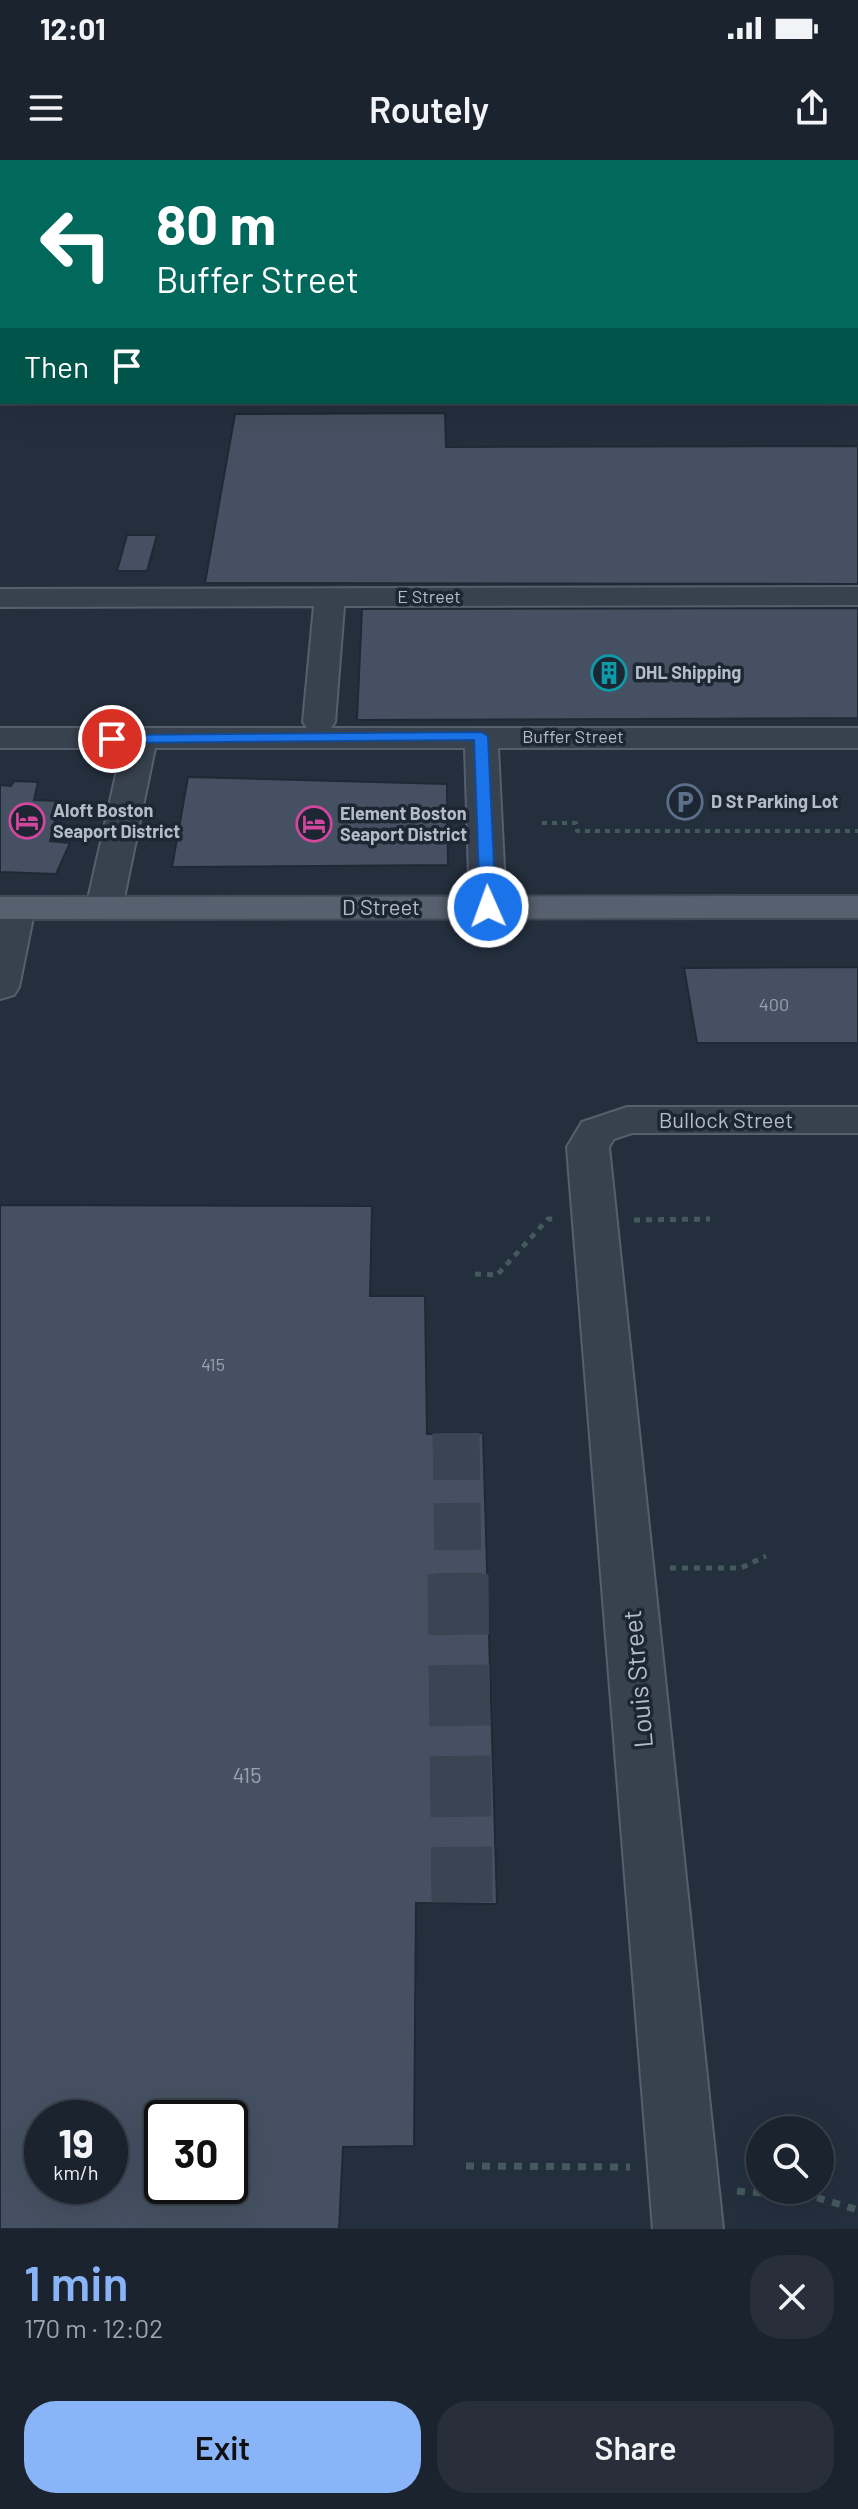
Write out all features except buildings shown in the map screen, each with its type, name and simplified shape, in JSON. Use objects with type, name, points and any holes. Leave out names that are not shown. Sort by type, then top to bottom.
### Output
[{"type":"main road","name":"D Street","points":[[9,908],[858,907]]},
{"type":"street","name":"E Street","points":[[0,598],[858,596]]},
{"type":"street","points":[[319,722],[330,597]]},
{"type":"street","points":[[481,736],[488,907]]},
{"type":"street","name":"Buffer Street","points":[[0,738],[858,738]]},
{"type":"street","points":[[104,908],[140,739]]},
{"type":"street","points":[[0,987],[9,908]]},
{"type":"street","name":"Bullock Street","points":[[597,1131],[627,1120],[858,1120]]},
{"type":"street","name":"Louis Street","points":[[597,1131],[590,1141],[588,1155],[688,2229]]},
{"type":"path","points":[[542,823],[576,823],[577,831],[858,831]]},
{"type":"path","points":[[475,1274],[497,1275],[548,1219],[566,1219]]},
{"type":"path","points":[[625,1220],[710,1219]]},
{"type":"path","points":[[663,1569],[741,1568],[766,1556]]},
{"type":"path","points":[[466,2166],[647,2167]]},
{"type":"path","points":[[729,2179],[732,2190],[818,2198],[858,2210]]},
{"type":"tunnel","points":[[456,1433],[458,1576]]},
{"type":"tunnel","points":[[458,1574],[462,1902]]},
{"type":"place","name":"DHL Shipping","points":[[609,673]]},
{"type":"place","name":"D St Parking Lot","points":[[685,802]]},
{"type":"place","name":"Aloft Boston Seaport District","points":[[27,821]]},
{"type":"place","name":"Element Boston Seaport District","points":[[314,824]]},
{"type":"route","points":[[112,739],[481,736],[488,907]]}]
